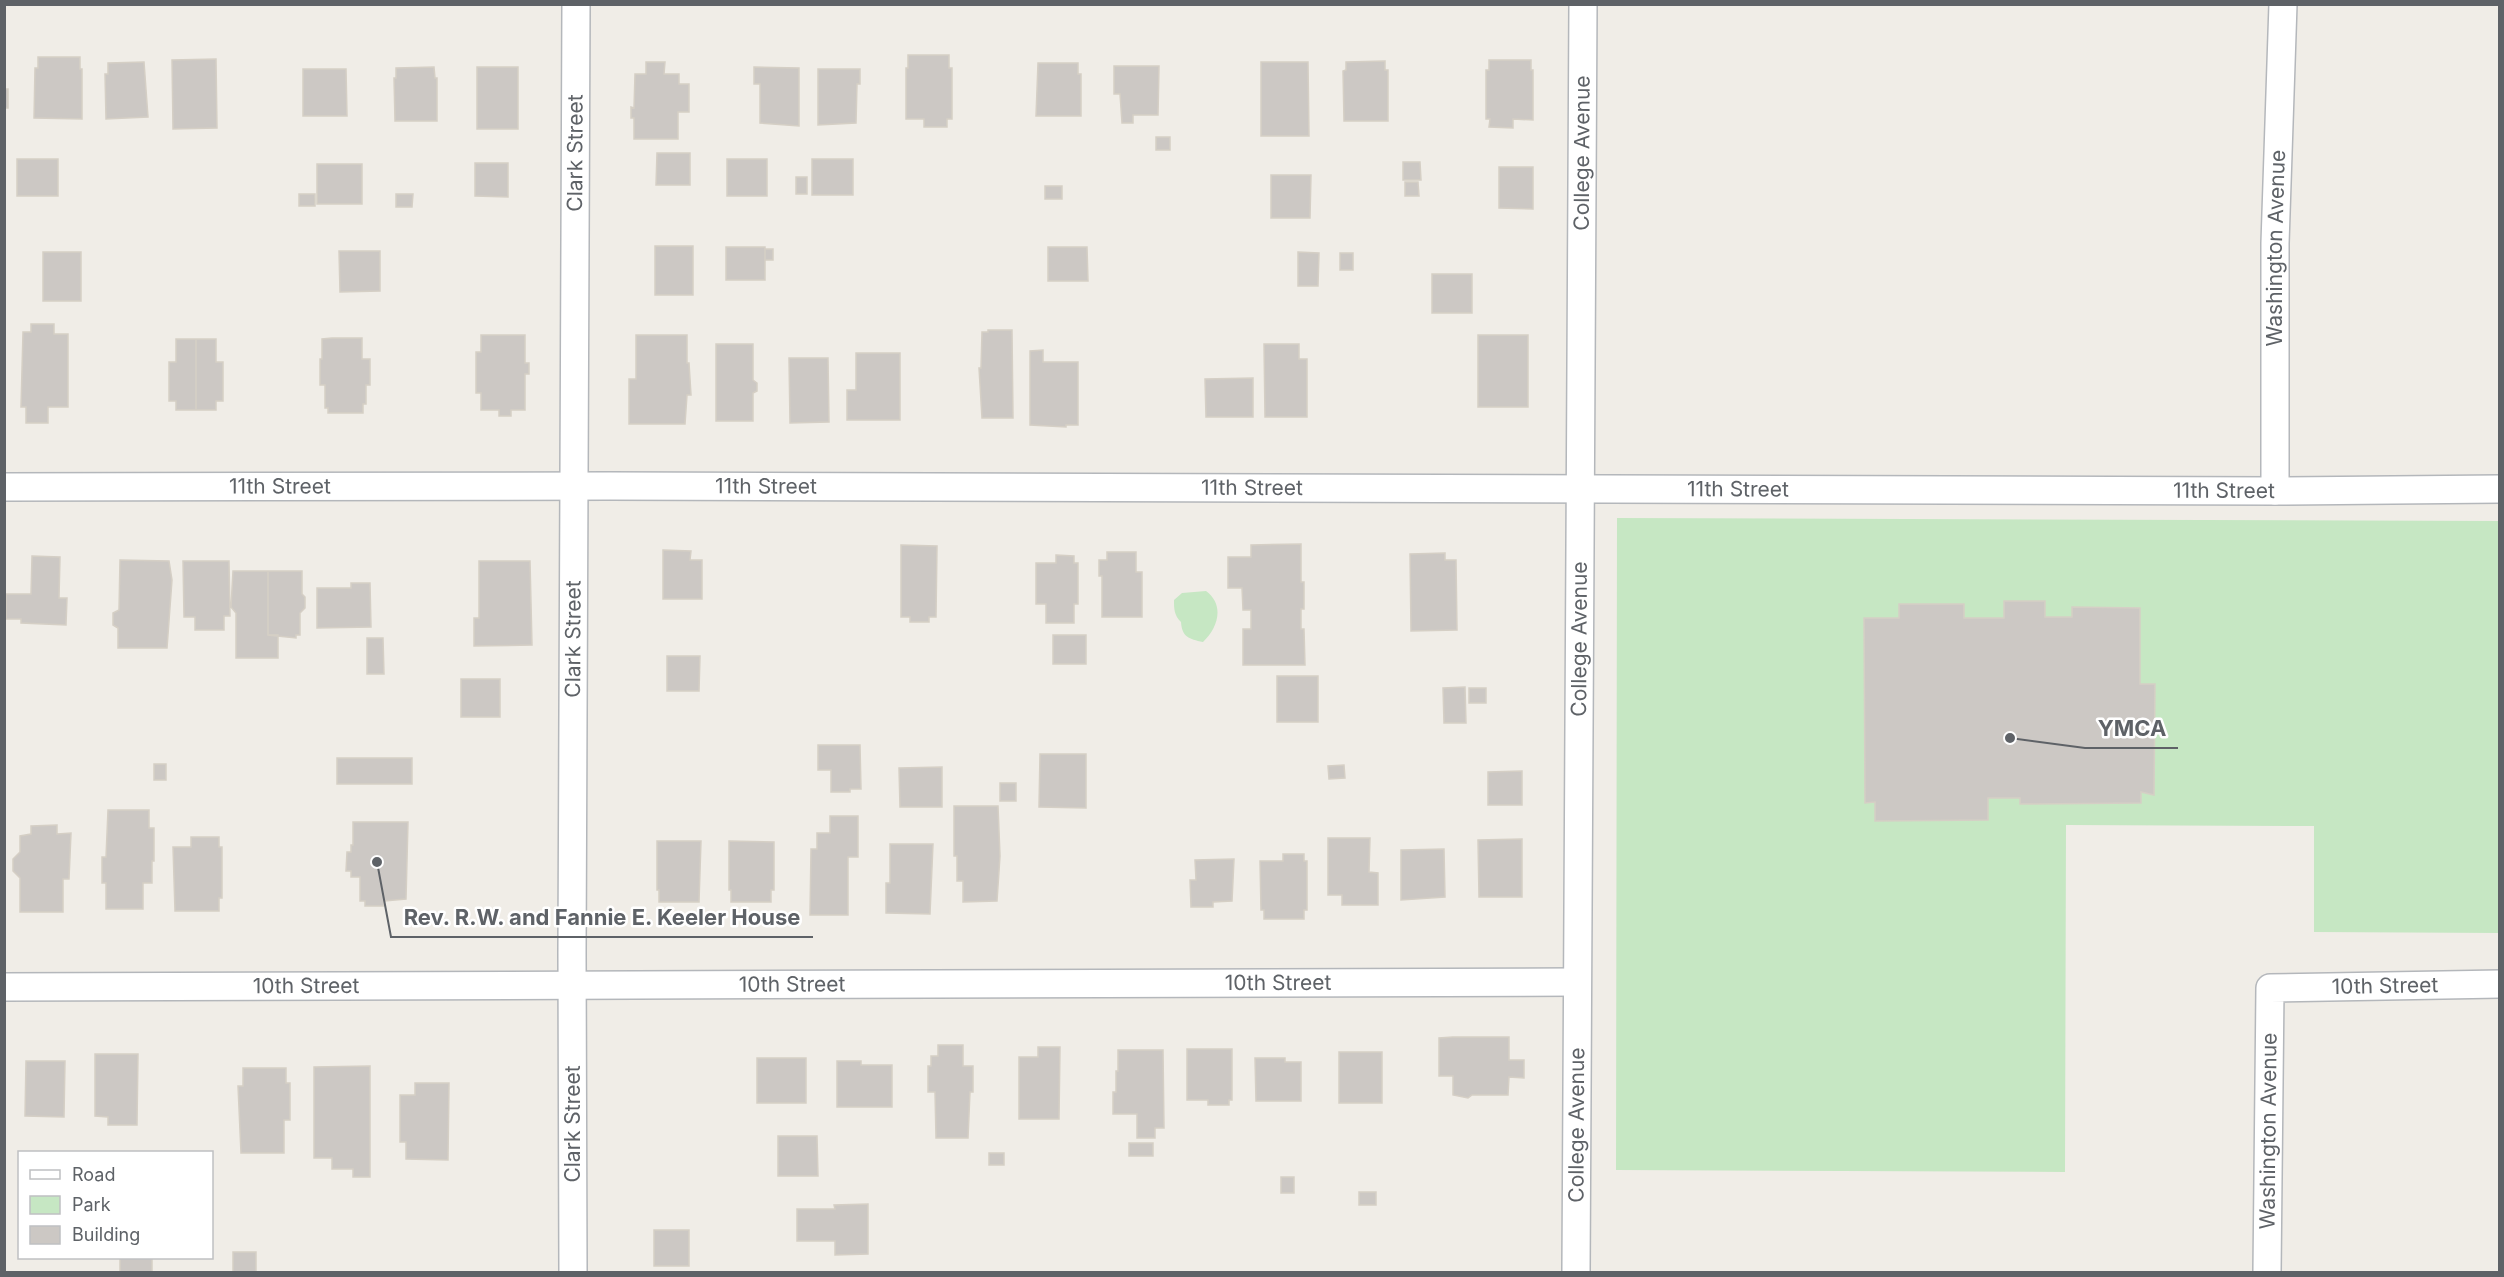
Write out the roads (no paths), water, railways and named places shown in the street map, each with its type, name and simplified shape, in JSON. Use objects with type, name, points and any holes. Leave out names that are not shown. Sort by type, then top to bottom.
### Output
[{"type":"street","name":"Clark Street","points":[[573,1272],[576,4]]},
{"type":"street","name":"College Avenue","points":[[1576,1272],[1583,4]]},
{"type":"street","name":"Washington Avenue","points":[[2275,490],[2275,243],[2283,4]]},
{"type":"street","name":"11th Street","points":[[4,487],[2499,489]]},
{"type":"street","name":"10th Street","points":[[4,987],[1577,982]]},
{"type":"street","name":"10th Street","points":[[2270,988],[2499,984]]},
{"type":"street","name":"Washington Avenue","points":[[2267,1272],[2270,988]]},
{"type":"place","name":"YMCA","points":[[2010,738]]},
{"type":"place","name":"Rev. R.W. and Fannie E. Keeler House","points":[[377,862]]}]
